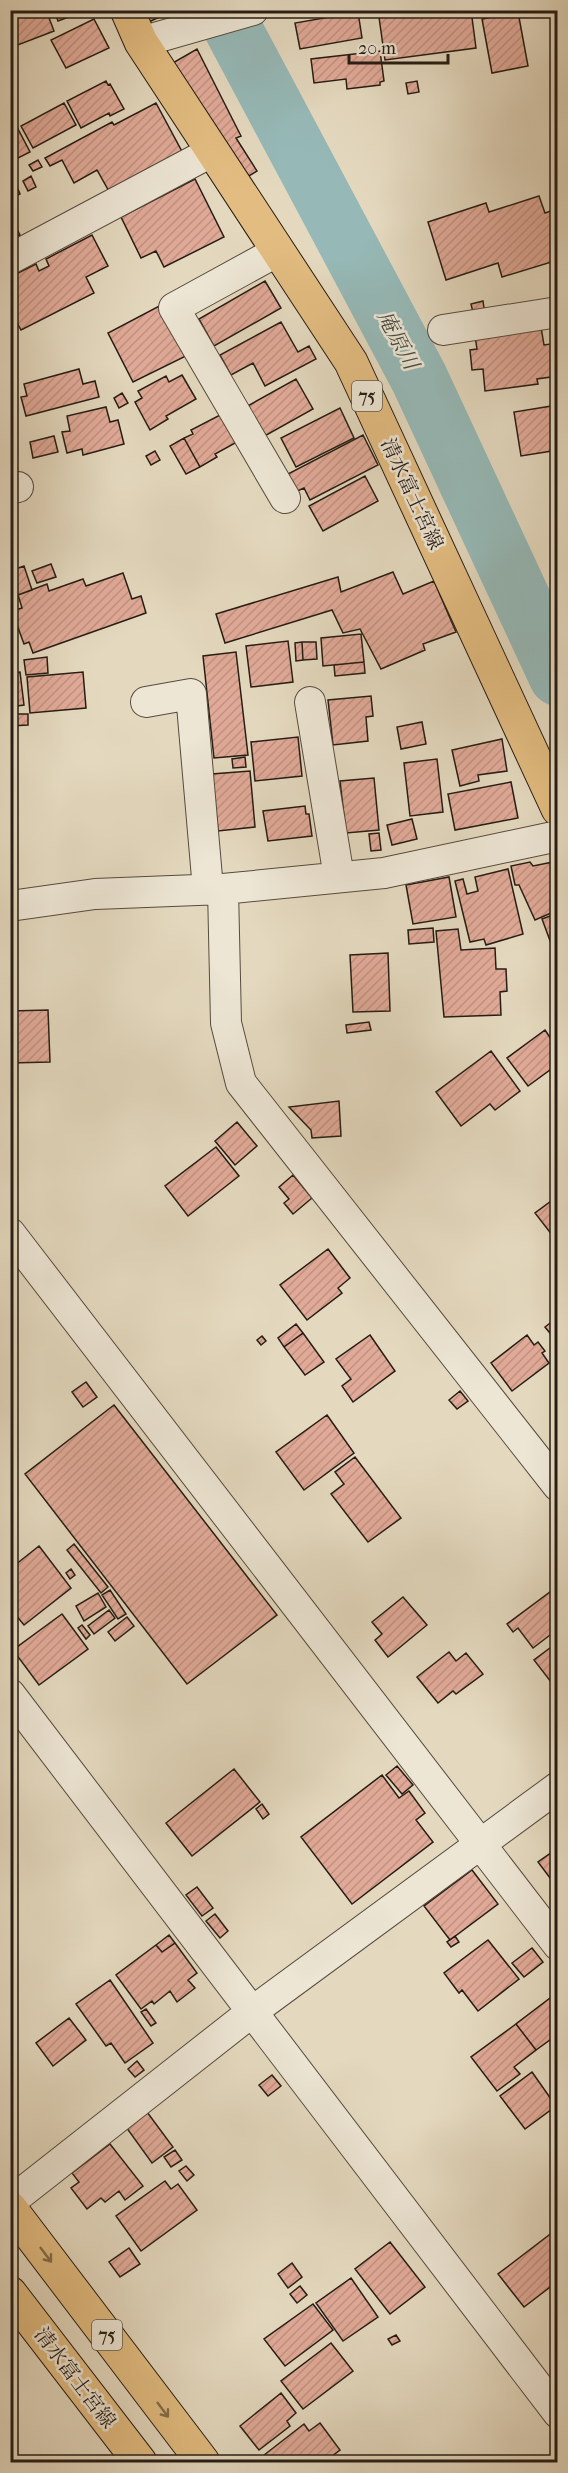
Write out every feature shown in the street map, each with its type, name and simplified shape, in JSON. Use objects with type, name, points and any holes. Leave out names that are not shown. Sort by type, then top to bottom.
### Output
[{"type":"main road","name":"清水富士宮線","points":[[127,10],[141,42],[351,362],[558,809]]},
{"type":"main road","name":"75","points":[[10,2208],[202,2463]]},
{"type":"main road","name":"清水富士宮線","points":[[10,2293],[140,2463]]},
{"type":"street","points":[[141,42],[253,10]]},
{"type":"street","points":[[10,259],[213,152]]},
{"type":"street","points":[[278,250],[174,308],[285,498]]},
{"type":"street","points":[[443,330],[558,312]]},
{"type":"street","points":[[146,702],[190,694],[216,889],[226,1023],[241,1083],[558,1486]]},
{"type":"street","points":[[310,702],[339,877]]},
{"type":"street","points":[[10,906],[95,894],[216,889],[384,873],[558,836]]},
{"type":"street","points":[[10,1233],[558,1945]]},
{"type":"street","points":[[10,1694],[558,2413]]},
{"type":"street","points":[[10,2202],[253,2011],[558,1786]]},
{"type":"building","points":[[10,10],[46,10],[54,31],[10,48]]},
{"type":"building","points":[[54,10],[72,10],[74,15],[58,21]]},
{"type":"building","points":[[143,10],[174,10],[149,22]]},
{"type":"building","points":[[378,10],[471,10],[476,48],[385,60]]},
{"type":"building","points":[[358,12],[362,38],[300,49],[295,23]]},
{"type":"building","points":[[518,12],[528,66],[492,73],[482,19]]},
{"type":"building","points":[[94,19],[109,48],[66,68],[51,40]]},
{"type":"building","points":[[197,49],[241,136],[236,138],[257,171],[244,179],[171,64]]},
{"type":"building","points":[[380,51],[384,81],[380,82],[380,85],[347,89],[346,79],[314,83],[311,59]]},
{"type":"building","points":[[106,81],[124,109],[110,116],[109,113],[81,128],[67,101]]},
{"type":"building","points":[[417,81],[419,92],[408,94],[406,83]]},
{"type":"building","points":[[64,103],[76,125],[33,148],[21,126]]},
{"type":"building","points":[[156,103],[186,159],[110,193],[97,170],[74,183],[62,160],[50,166],[45,158],[112,122],[114,125]]},
{"type":"building","points":[[17,127],[30,152],[10,162],[10,131]]},
{"type":"building","points":[[38,160],[42,167],[33,171],[29,165]]},
{"type":"building","points":[[12,175],[20,194],[10,199],[10,176]]},
{"type":"building","points":[[31,176],[36,187],[28,191],[23,181]]},
{"type":"building","points":[[195,179],[224,237],[164,267],[156,251],[141,258],[121,217]]},
{"type":"building","points":[[539,196],[545,213],[554,210],[558,222],[558,260],[502,277],[498,263],[446,280],[428,222],[486,203],[489,212]]},
{"type":"building","points":[[10,215],[20,235],[10,239]]},
{"type":"building","points":[[92,235],[108,266],[86,277],[94,293],[21,330],[10,310],[10,277],[36,264],[39,271],[49,266],[46,259]]},
{"type":"building","points":[[265,281],[281,308],[214,346],[199,319]]},
{"type":"building","points":[[483,301],[485,315],[474,317],[471,304]]},
{"type":"building","points":[[165,303],[190,354],[133,382],[108,333]]},
{"type":"building","points":[[281,322],[298,352],[309,346],[316,359],[265,386],[253,363],[231,375],[220,355]]},
{"type":"building","points":[[541,327],[544,345],[558,343],[558,376],[537,379],[538,384],[485,391],[483,369],[472,370],[470,350],[477,349],[475,336]]},
{"type":"building","points":[[79,369],[83,384],[95,381],[99,397],[26,416],[21,397],[27,396],[24,384]]},
{"type":"building","points":[[182,375],[196,399],[166,416],[168,419],[150,430],[135,402],[142,398],[138,391],[166,376],[169,382]]},
{"type":"building","points":[[296,379],[313,409],[261,438],[244,408]]},
{"type":"building","points":[[122,393],[128,403],[119,408],[114,398]]},
{"type":"building","points":[[558,405],[558,450],[521,456],[514,412]]},
{"type":"building","points":[[106,407],[110,422],[118,420],[124,444],[83,455],[82,449],[67,453],[62,432],[70,431],[67,416]]},
{"type":"building","points":[[340,408],[354,438],[296,467],[281,438]]},
{"type":"building","points":[[222,414],[237,442],[215,454],[217,457],[200,467],[184,438],[193,434],[191,430]]},
{"type":"building","points":[[363,435],[378,465],[310,500],[304,488],[295,492],[286,475]]},
{"type":"building","points":[[54,436],[58,452],[33,458],[30,442]]},
{"type":"building","points":[[184,438],[200,467],[186,474],[170,446]]},
{"type":"building","points":[[155,451],[160,460],[151,465],[146,456]]},
{"type":"building","points":[[365,476],[378,501],[323,531],[309,506]]},
{"type":"building","points":[[51,564],[56,577],[37,583],[32,571]]},
{"type":"building","points":[[24,566],[32,590],[18,595],[10,571]]},
{"type":"building","points":[[393,572],[403,594],[434,581],[456,632],[423,644],[425,650],[381,669],[360,629],[343,633],[332,610],[225,643],[216,614],[338,577],[341,592]]},
{"type":"building","points":[[123,573],[132,599],[141,596],[146,613],[33,653],[29,642],[24,644],[12,611],[22,608],[18,595],[47,584],[49,591],[83,579],[86,586]]},
{"type":"building","points":[[361,634],[364,662],[323,666],[321,638]]},
{"type":"building","points":[[288,641],[293,682],[251,687],[246,646]]},
{"type":"building","points":[[302,642],[316,642],[317,659],[303,660]]},
{"type":"building","points":[[302,642],[303,660],[296,661],[295,643]]},
{"type":"building","points":[[236,652],[248,755],[214,758],[203,656]]},
{"type":"building","points":[[47,657],[48,673],[26,675],[24,660]]},
{"type":"building","points":[[364,662],[365,673],[335,676],[334,665]]},
{"type":"building","points":[[20,672],[24,705],[10,707],[10,673]]},
{"type":"building","points":[[83,672],[86,708],[30,713],[27,677]]},
{"type":"building","points":[[371,696],[373,716],[366,717],[368,741],[333,745],[328,700]]},
{"type":"building","points":[[10,714],[28,714],[28,725],[10,726]]},
{"type":"building","points":[[422,722],[426,744],[401,749],[397,727]]},
{"type":"building","points":[[298,737],[302,776],[255,781],[251,742]]},
{"type":"building","points":[[502,739],[507,771],[478,775],[479,781],[460,786],[452,750]]},
{"type":"building","points":[[245,757],[246,767],[233,768],[232,759]]},
{"type":"building","points":[[437,759],[443,812],[410,816],[404,763]]},
{"type":"building","points":[[250,771],[255,827],[218,831],[212,774]]},
{"type":"building","points":[[374,778],[379,830],[346,833],[340,781]]},
{"type":"building","points":[[511,782],[518,818],[455,830],[448,794]]},
{"type":"building","points":[[305,806],[306,814],[309,814],[312,836],[268,841],[263,811]]},
{"type":"building","points":[[412,819],[417,839],[392,845],[387,825]]},
{"type":"building","points":[[379,833],[381,850],[371,851],[369,834]]},
{"type":"building","points":[[558,861],[558,910],[535,920],[519,885],[515,885],[511,866],[530,862],[533,866]]},
{"type":"building","points":[[508,869],[523,934],[486,945],[484,939],[470,942],[455,881],[463,879],[467,894],[478,891],[475,877]]},
{"type":"building","points":[[449,877],[456,917],[413,924],[406,885]]},
{"type":"building","points":[[558,913],[558,944],[552,946],[542,919]]},
{"type":"building","points":[[433,928],[434,942],[409,944],[408,930]]},
{"type":"building","points":[[458,929],[461,950],[495,948],[496,969],[506,969],[507,991],[500,992],[501,1015],[444,1017],[436,931]]},
{"type":"building","points":[[10,952],[15,973],[10,973]]},
{"type":"building","points":[[388,953],[390,1011],[353,1012],[350,955]]},
{"type":"building","points":[[48,1010],[50,1062],[10,1063],[10,1011]]},
{"type":"building","points":[[369,1022],[371,1030],[347,1033],[346,1025]]},
{"type":"building","points":[[545,1030],[553,1042],[558,1039],[558,1064],[528,1086],[507,1058]]},
{"type":"building","points":[[491,1051],[520,1091],[495,1110],[490,1104],[461,1126],[436,1092]]},
{"type":"building","points":[[339,1101],[341,1136],[312,1138],[311,1130],[289,1107]]},
{"type":"building","points":[[237,1122],[257,1146],[235,1165],[215,1141]]},
{"type":"building","points":[[216,1147],[239,1176],[188,1216],[165,1186]]},
{"type":"building","points":[[293,1175],[312,1198],[293,1214],[284,1203],[289,1199],[279,1187]]},
{"type":"building","points":[[558,1196],[558,1239],[556,1240],[535,1213]]},
{"type":"building","points":[[328,1249],[350,1278],[338,1288],[342,1293],[307,1320],[280,1285]]},
{"type":"building","points":[[558,1317],[558,1343],[545,1327]]},
{"type":"building","points":[[296,1324],[303,1333],[284,1347],[278,1338]]},
{"type":"building","points":[[303,1333],[324,1362],[305,1375],[284,1347]]},
{"type":"building","points":[[370,1335],[395,1371],[353,1402],[342,1386],[351,1379],[336,1359]]},
{"type":"building","points":[[527,1335],[534,1345],[538,1342],[545,1351],[542,1353],[549,1363],[512,1391],[491,1363]]},
{"type":"building","points":[[262,1336],[266,1341],[261,1345],[257,1340]]},
{"type":"building","points":[[86,1382],[97,1397],[83,1407],[72,1392]]},
{"type":"building","points":[[460,1391],[468,1401],[457,1409],[449,1400]]},
{"type":"building","points":[[114,1405],[277,1615],[187,1684],[25,1474]]},
{"type":"building","points":[[327,1415],[354,1453],[304,1490],[276,1452]]},
{"type":"building","points":[[355,1457],[401,1518],[368,1542],[331,1494],[344,1484],[335,1472]]},
{"type":"building","points":[[74,1544],[108,1587],[101,1593],[67,1550]]},
{"type":"building","points":[[39,1546],[71,1588],[24,1625],[10,1608],[10,1569]]},
{"type":"building","points":[[71,1569],[75,1575],[70,1579],[66,1573]]},
{"type":"building","points":[[558,1586],[558,1629],[533,1648],[518,1628],[513,1632],[507,1624]]},
{"type":"building","points":[[110,1590],[126,1614],[118,1619],[102,1595]]},
{"type":"building","points":[[98,1593],[106,1607],[84,1621],[76,1606]]},
{"type":"building","points":[[403,1597],[427,1625],[388,1657],[375,1640],[382,1634],[372,1622]]},
{"type":"building","points":[[109,1610],[115,1618],[94,1634],[88,1626]]},
{"type":"building","points":[[62,1614],[88,1649],[39,1685],[13,1650]]},
{"type":"building","points":[[127,1617],[134,1626],[115,1641],[108,1632]]},
{"type":"building","points":[[82,1625],[90,1635],[86,1639],[78,1628]]},
{"type":"building","points":[[558,1642],[558,1691],[534,1660]]},
{"type":"building","points":[[449,1652],[456,1661],[466,1653],[483,1674],[456,1694],[453,1691],[438,1703],[417,1677]]},
{"type":"building","points":[[397,1766],[413,1785],[402,1794],[386,1775]]},
{"type":"building","points":[[234,1769],[260,1802],[192,1856],[166,1823]]},
{"type":"building","points":[[382,1775],[399,1798],[409,1791],[425,1813],[416,1820],[433,1842],[352,1904],[301,1837]]},
{"type":"building","points":[[262,1804],[269,1814],[263,1819],[256,1809]]},
{"type":"building","points":[[558,1848],[558,1872],[550,1878],[538,1862]]},
{"type":"building","points":[[472,1870],[498,1904],[450,1940],[424,1906]]},
{"type":"building","points":[[197,1887],[213,1908],[202,1916],[186,1895]]},
{"type":"building","points":[[215,1914],[228,1931],[220,1938],[206,1921]]},
{"type":"building","points":[[169,1935],[175,1943],[162,1952],[156,1945]]},
{"type":"building","points":[[455,1936],[459,1942],[451,1947],[447,1942]]},
{"type":"building","points":[[488,1940],[519,1979],[478,2011],[462,1990],[459,1993],[444,1973]]},
{"type":"building","points":[[175,1943],[197,1973],[188,1980],[195,1988],[177,2002],[170,1991],[154,2004],[152,2001],[141,2009],[116,1975],[156,1945],[162,1952]]},
{"type":"building","points":[[532,1948],[543,1962],[524,1977],[512,1963]]},
{"type":"building","points":[[110,1980],[153,2043],[125,2063],[111,2043],[106,2046],[76,2004]]},
{"type":"building","points":[[558,1992],[558,2034],[536,2050],[516,2024]]},
{"type":"building","points":[[146,2009],[156,2023],[151,2026],[141,2012]]},
{"type":"building","points":[[69,2018],[86,2040],[53,2066],[36,2043]]},
{"type":"building","points":[[516,2024],[536,2050],[514,2067],[520,2074],[497,2091],[471,2057]]},
{"type":"building","points":[[137,2061],[144,2070],[135,2077],[128,2069]]},
{"type":"building","points":[[532,2072],[556,2106],[525,2129],[500,2096]]},
{"type":"building","points":[[272,2075],[281,2086],[268,2096],[259,2085]]},
{"type":"building","points":[[147,2112],[173,2147],[152,2163],[126,2127]]},
{"type":"building","points":[[110,2144],[143,2186],[125,2200],[119,2191],[105,2202],[101,2198],[87,2209],[71,2188],[79,2182],[72,2173]]},
{"type":"building","points":[[175,2150],[182,2160],[171,2167],[164,2157]]},
{"type":"building","points":[[186,2166],[194,2175],[187,2181],[179,2171]]},
{"type":"building","points":[[165,2181],[171,2189],[178,2184],[197,2210],[141,2251],[116,2216]]},
{"type":"building","points":[[553,2232],[558,2237],[558,2281],[524,2307],[498,2274]]},
{"type":"building","points":[[390,2242],[425,2287],[390,2314],[355,2269]]},
{"type":"building","points":[[129,2248],[140,2264],[120,2277],[109,2262]]},
{"type":"building","points":[[292,2263],[302,2277],[288,2288],[278,2274]]},
{"type":"building","points":[[351,2278],[378,2317],[343,2341],[316,2303]]},
{"type":"building","points":[[300,2286],[307,2295],[297,2303],[290,2294]]},
{"type":"building","points":[[313,2304],[333,2330],[285,2366],[264,2339]]},
{"type":"building","points":[[396,2335],[400,2341],[392,2345],[388,2339]]},
{"type":"building","points":[[331,2343],[353,2371],[303,2409],[281,2381]]},
{"type":"building","points":[[281,2393],[296,2413],[287,2421],[290,2426],[259,2450],[240,2426]]},
{"type":"building","points":[[320,2423],[340,2450],[324,2462],[262,2462],[259,2459],[304,2424],[309,2431]]},
{"type":"building","points":[[348,2457],[352,2462],[340,2462]]},
{"type":"waterway","name":"庵原川","points":[[223,10],[419,378],[558,677]]}]
